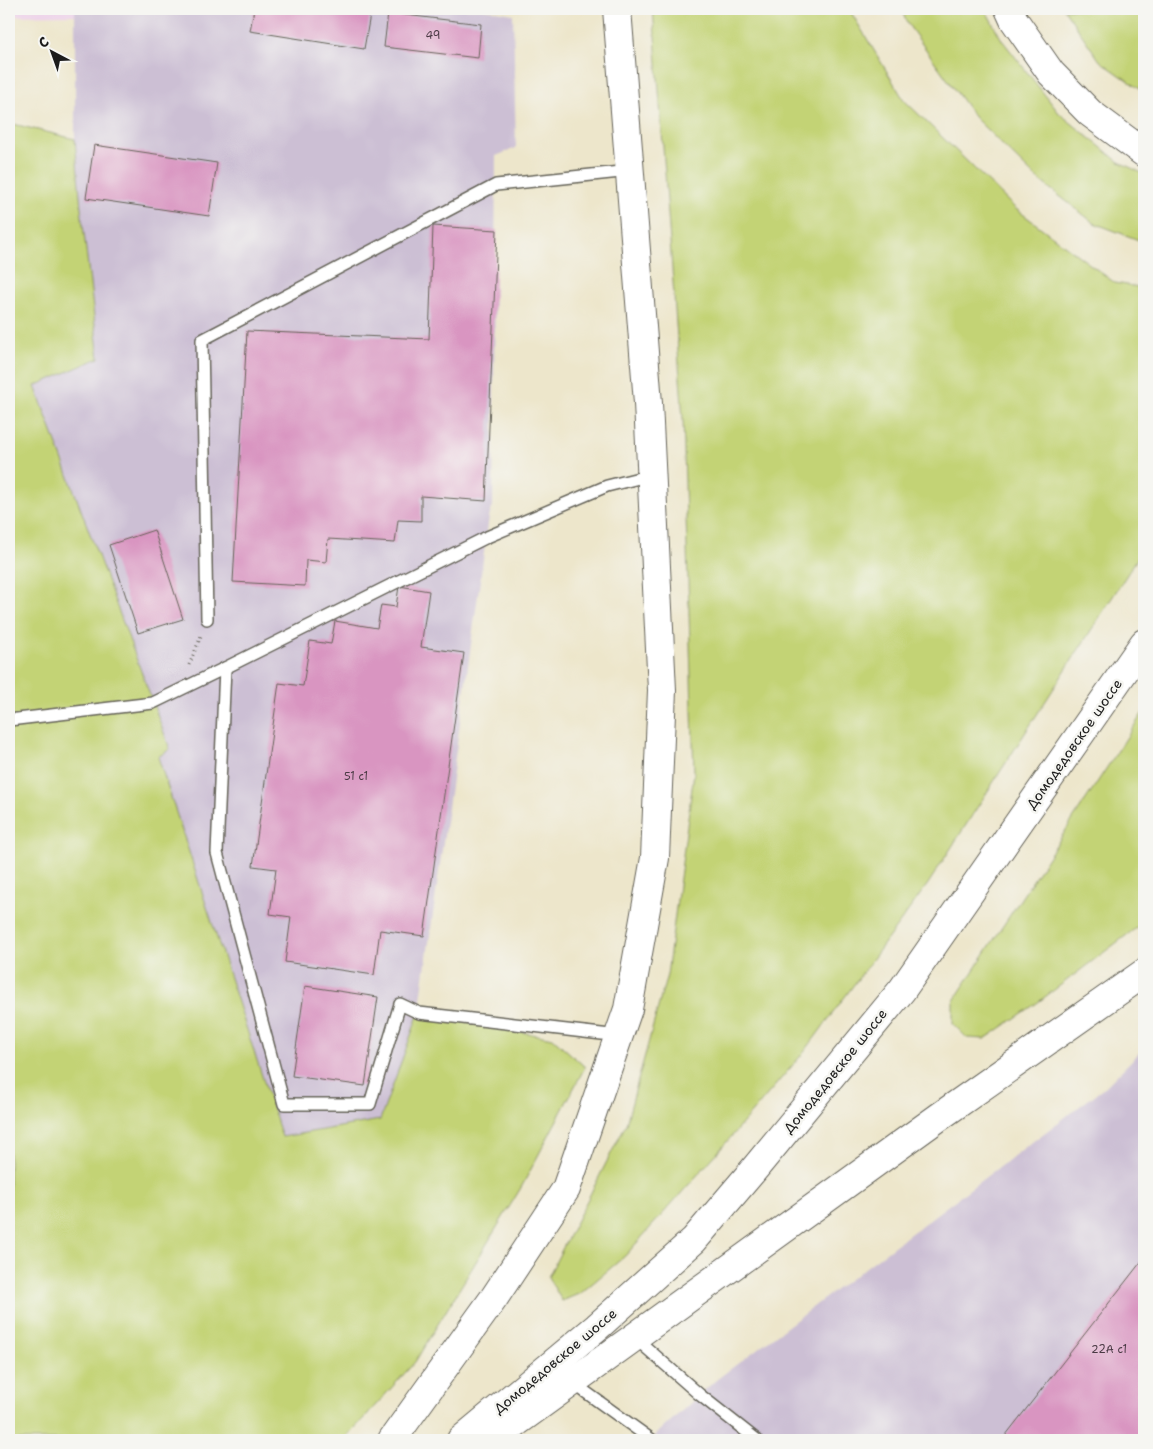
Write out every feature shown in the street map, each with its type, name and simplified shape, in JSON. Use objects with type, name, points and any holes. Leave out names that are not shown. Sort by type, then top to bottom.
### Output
[{"type":"main road","points":[[392,1440],[494,1298],[566,1189],[628,1009],[655,858],[662,690],[648,403],[617,9]]},
{"type":"main road","points":[[1009,9],[1014,20],[1051,72],[1090,113],[1144,152]]},
{"type":"main road","name":"Домодедовское шоссе","points":[[461,1440],[598,1327],[694,1240],[756,1168],[902,990],[1144,643]]},
{"type":"main road","points":[[492,1440],[939,1117],[1144,973]]},
{"type":"lane","points":[[207,619],[202,340],[496,185],[630,171]]},
{"type":"lane","points":[[9,720],[153,703],[487,537],[607,486],[651,475]]},
{"type":"lane","points":[[225,668],[217,853],[284,1104],[370,1104],[400,1004],[420,1013],[619,1036]]},
{"type":"lane","points":[[634,1337],[700,1395],[757,1440]]},
{"type":"lane","points":[[572,1382],[652,1440]]},
{"type":"path","points":[[207,619],[188,668],[225,668]]},
{"type":"shaded area","points":[[9,9],[75,9],[75,15],[9,16]]},
{"type":"shaded area","points":[[75,9],[484,9],[513,14],[516,148],[496,156],[493,506],[489,517],[419,1013],[380,1120],[282,1137],[157,756],[170,749],[35,386],[99,358],[81,208],[75,139]]},
{"type":"shaded area","points":[[1144,1048],[1144,1440],[650,1440],[716,1380],[1104,1088]]},
{"type":"green space","points":[[653,9],[849,9],[904,100],[1016,209],[1115,283],[1144,288],[1144,548],[928,884],[805,1051],[625,1256],[581,1293],[562,1301],[548,1277],[626,1124],[667,975],[694,773],[683,419]]},
{"type":"green space","points":[[901,9],[985,9],[1002,40],[1059,113],[1119,162],[1144,174],[1144,242],[1094,223],[1034,176],[975,118],[907,23]]},
{"type":"green space","points":[[1064,9],[1144,9],[1144,92],[1100,61]]},
{"type":"green space","points":[[9,123],[75,139],[81,208],[99,358],[35,386],[170,749],[158,757],[282,1137],[380,1120],[419,1013],[553,1038],[585,1067],[522,1186],[415,1362],[344,1440],[9,1440]]},
{"type":"green space","points":[[1144,711],[1144,922],[1037,1003],[985,1039],[967,1038],[953,1024],[953,1002]]},
{"type":"building","points":[[254,9],[371,9],[364,49],[250,31]]},
{"type":"building","points":[[388,13],[481,24],[478,58],[384,47]]},
{"type":"building","points":[[94,145],[217,163],[209,216],[86,198]]},
{"type":"building","points":[[433,226],[497,230],[486,501],[421,496],[421,521],[398,520],[395,543],[328,539],[326,562],[306,560],[305,586],[233,582],[247,331],[429,339]]},
{"type":"building","points":[[154,530],[183,619],[138,633],[109,545]]},
{"type":"building","points":[[399,586],[429,591],[421,647],[464,653],[424,936],[380,930],[374,975],[285,962],[291,917],[270,914],[276,869],[253,866],[279,683],[303,686],[310,641],[331,644],[335,621],[377,628],[381,605],[396,607]]},
{"type":"building","points":[[305,986],[378,997],[365,1086],[292,1076]]},
{"type":"building","points":[[1144,1258],[1144,1440],[1002,1440]]}]
